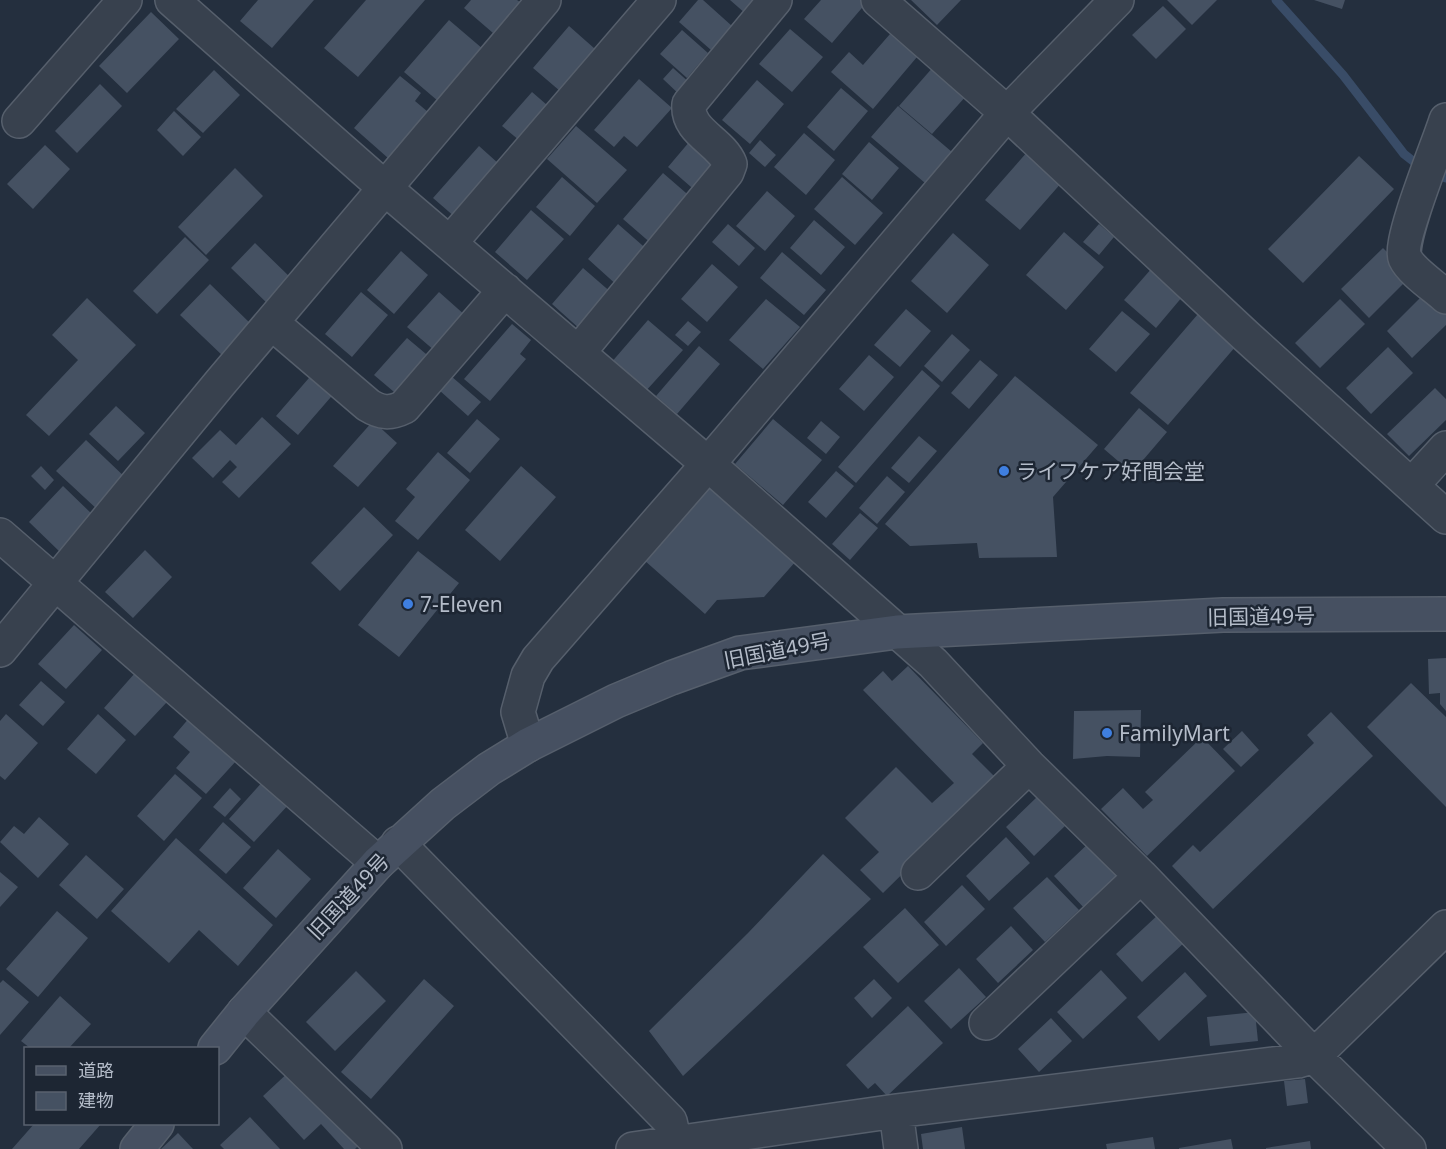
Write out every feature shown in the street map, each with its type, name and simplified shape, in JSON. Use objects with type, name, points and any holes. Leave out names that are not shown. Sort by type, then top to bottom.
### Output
[{"type":"street","points":[[19,121],[125,0]]},
{"type":"street","points":[[172,0],[386,189],[708,464],[933,663],[1029,766],[1141,876],[1314,1056],[1409,1149]]},
{"type":"street","points":[[0,650],[544,0]]},
{"type":"street","points":[[450,243],[659,0]]},
{"type":"street","points":[[578,352],[727,172],[730,164],[727,156],[697,128],[691,119],[689,104],[775,0]]},
{"type":"street","points":[[878,0],[1007,113],[1246,336],[1446,517]]},
{"type":"street","points":[[528,745],[518,712],[528,676],[538,659],[708,464],[1007,113],[1117,0]]},
{"type":"street","points":[[1446,120],[1421,186],[1405,243],[1404,257],[1446,297]]},
{"type":"street","points":[[272,323],[369,405],[378,411],[394,412],[404,407],[505,290]]},
{"type":"street","points":[[1412,485],[1446,448]]},
{"type":"street","points":[[0,535],[388,853],[670,1121],[675,1143]]},
{"type":"street","name":"旧国道49号","points":[[216,1047],[244,1012],[388,853],[443,804],[480,776],[528,745],[616,701],[740,653],[897,632],[1223,615],[1446,614]]},
{"type":"street","points":[[918,873],[1029,766]]},
{"type":"street","points":[[986,1023],[1141,876]]},
{"type":"street","points":[[639,1149],[896,1111],[1298,1061],[1314,1056],[1446,927]]},
{"type":"street","points":[[244,1012],[385,1149]]},
{"type":"street","points":[[896,1111],[901,1149]]},
{"type":"street","points":[[137,1149],[156,1125]]},
{"type":"building","points":[[258,0],[314,0],[272,48],[240,21]]},
{"type":"building","points":[[366,0],[425,0],[358,77],[324,48]]},
{"type":"building","points":[[471,0],[517,0],[520,2],[493,33],[464,8]]},
{"type":"building","points":[[698,0],[703,0],[732,26],[711,50],[679,22]]},
{"type":"building","points":[[730,0],[758,0],[746,14]]},
{"type":"building","points":[[821,0],[865,0],[867,2],[832,43],[804,19]]},
{"type":"building","points":[[911,0],[961,0],[937,25]]},
{"type":"building","points":[[1167,0],[1217,0],[1192,25]]},
{"type":"building","points":[[1314,0],[1345,0],[1342,9]]},
{"type":"building","points":[[1163,6],[1186,29],[1156,59],[1132,35]]},
{"type":"building","points":[[151,12],[179,39],[127,93],[99,66]]},
{"type":"building","points":[[449,20],[483,49],[438,101],[404,72]]},
{"type":"building","points":[[569,26],[603,56],[567,97],[533,68]]},
{"type":"building","points":[[790,29],[823,57],[792,92],[759,64]]},
{"type":"building","points":[[682,30],[708,53],[687,78],[660,54]]},
{"type":"building","points":[[890,34],[917,57],[873,109],[831,72],[849,52],[863,65]]},
{"type":"building","points":[[934,66],[967,95],[932,134],[899,106]]},
{"type":"building","points":[[673,68],[691,84],[681,96],[663,79]]},
{"type":"building","points":[[214,70],[240,95],[203,133],[176,109]]},
{"type":"building","points":[[400,76],[421,93],[415,101],[428,112],[388,158],[354,128]]},
{"type":"building","points":[[639,79],[672,108],[637,147],[624,136],[614,147],[594,130]]},
{"type":"building","points":[[757,80],[784,104],[750,144],[722,120]]},
{"type":"building","points":[[100,84],[122,106],[77,153],[55,131]]},
{"type":"building","points":[[841,88],[868,111],[834,151],[807,127]]},
{"type":"building","points":[[532,92],[554,111],[525,145],[502,126]]},
{"type":"building","points":[[898,106],[952,152],[925,183],[871,137]]},
{"type":"building","points":[[174,111],[201,137],[183,156],[157,130]]},
{"type":"building","points":[[576,126],[627,170],[597,203],[547,159]]},
{"type":"building","points":[[804,133],[835,160],[806,195],[774,167]]},
{"type":"building","points":[[760,140],[776,155],[765,167],[749,153]]},
{"type":"building","points":[[690,141],[720,167],[698,193],[668,167]]},
{"type":"building","points":[[869,142],[899,168],[872,200],[842,174]]},
{"type":"building","points":[[45,145],[70,169],[33,209],[7,184]]},
{"type":"building","points":[[479,146],[508,172],[463,224],[433,198]]},
{"type":"building","points":[[1028,151],[1063,181],[1020,230],[985,200]]},
{"type":"building","points":[[1359,156],[1394,189],[1303,283],[1268,249]]},
{"type":"building","points":[[235,168],[263,196],[206,255],[178,227]]},
{"type":"building","points":[[663,173],[693,199],[653,245],[623,219]]},
{"type":"building","points":[[562,177],[595,206],[570,236],[536,207]]},
{"type":"building","points":[[842,177],[883,213],[855,245],[814,209]]},
{"type":"building","points":[[767,191],[795,216],[765,251],[736,226]]},
{"type":"building","points":[[531,210],[564,239],[527,280],[495,252]]},
{"type":"building","points":[[814,220],[845,247],[821,275],[790,248]]},
{"type":"building","points":[[618,224],[650,252],[619,287],[588,259]]},
{"type":"building","points":[[728,224],[755,248],[739,266],[712,242]]},
{"type":"building","points":[[1099,224],[1114,237],[1099,255],[1083,242]]},
{"type":"building","points":[[1064,232],[1104,267],[1066,310],[1026,275]]},
{"type":"building","points":[[953,233],[989,265],[947,313],[911,281]]},
{"type":"building","points":[[185,237],[209,260],[157,314],[133,291]]},
{"type":"building","points":[[255,243],[293,280],[269,305],[231,268]]},
{"type":"building","points":[[1383,248],[1411,276],[1369,318],[1341,289]]},
{"type":"building","points":[[401,251],[428,275],[394,314],[367,290]]},
{"type":"building","points":[[782,252],[826,290],[804,315],[760,278]]},
{"type":"building","points":[[712,264],[738,287],[707,322],[681,299]]},
{"type":"building","points":[[583,268],[613,294],[581,330],[552,304]]},
{"type":"building","points":[[1152,268],[1183,296],[1156,328],[1124,300]]},
{"type":"building","points":[[210,284],[253,326],[224,357],[180,315]]},
{"type":"building","points":[[1429,289],[1446,307],[1446,325],[1412,358],[1387,331]]},
{"type":"building","points":[[361,292],[388,315],[352,357],[325,334]]},
{"type":"building","points":[[439,292],[466,316],[435,351],[407,327]]},
{"type":"building","points":[[87,298],[136,345],[49,436],[26,415],[78,360],[52,335]]},
{"type":"building","points":[[766,299],[800,327],[763,369],[729,340]]},
{"type":"building","points":[[1340,299],[1365,324],[1320,368],[1295,343]]},
{"type":"building","points":[[906,309],[931,331],[900,367],[874,345]]},
{"type":"building","points":[[1122,311],[1150,334],[1116,372],[1089,349]]},
{"type":"building","points":[[1198,314],[1236,346],[1168,425],[1130,393]]},
{"type":"building","points":[[648,320],[683,350],[644,393],[610,364]]},
{"type":"building","points":[[688,321],[701,332],[688,346],[675,335]]},
{"type":"building","points":[[512,324],[531,340],[520,354],[526,359],[490,401],[464,379]]},
{"type":"building","points":[[952,334],[970,350],[942,382],[924,366]]},
{"type":"building","points":[[407,338],[432,359],[400,397],[374,375]]},
{"type":"building","points":[[699,346],[720,364],[677,414],[656,396]]},
{"type":"building","points":[[1388,347],[1413,373],[1371,414],[1346,388]]},
{"type":"building","points":[[869,355],[894,377],[864,411],[839,389]]},
{"type":"building","points":[[980,360],[998,375],[969,409],[951,393]]},
{"type":"building","points":[[922,370],[940,386],[856,483],[838,467]]},
{"type":"building","points":[[315,371],[337,390],[298,435],[276,416]]},
{"type":"building","points":[[451,376],[481,402],[468,416],[439,390]]},
{"type":"building","name":"ライフケア好間会堂","points":[[1015,376],[1098,445],[1053,497],[1057,557],[979,558],[977,543],[910,546],[885,524]]},
{"type":"building","points":[[1435,388],[1446,399],[1446,420],[1409,456],[1387,434]]},
{"type":"building","points":[[116,406],[145,433],[118,461],[89,434]]},
{"type":"building","points":[[1139,408],[1167,432],[1132,473],[1104,449]]},
{"type":"building","points":[[262,417],[291,444],[239,498],[222,482],[237,467],[230,460],[213,478],[192,458],[220,430],[236,445]]},
{"type":"building","points":[[477,419],[500,439],[470,473],[447,453]]},
{"type":"building","points":[[773,419],[822,460],[783,505],[735,464]]},
{"type":"building","points":[[373,421],[397,443],[358,487],[333,466]]},
{"type":"building","points":[[821,421],[840,437],[826,454],[807,438]]},
{"type":"building","points":[[919,436],[937,451],[909,483],[891,468]]},
{"type":"building","points":[[86,440],[128,480],[99,511],[56,471]]},
{"type":"building","points":[[438,452],[470,480],[418,540],[395,521],[415,497],[406,489]]},
{"type":"building","points":[[41,466],[54,480],[45,490],[31,476]]},
{"type":"building","points":[[521,466],[556,497],[500,561],[465,530]]},
{"type":"building","points":[[836,471],[854,486],[826,518],[808,502]]},
{"type":"building","points":[[887,476],[905,492],[877,524],[859,508]]},
{"type":"building","points":[[711,484],[797,560],[764,597],[717,600],[705,614],[644,560]]},
{"type":"building","points":[[63,486],[94,516],[60,552],[29,522]]},
{"type":"building","points":[[364,507],[393,535],[340,591],[311,563]]},
{"type":"building","points":[[860,513],[878,528],[850,560],[832,544]]},
{"type":"building","points":[[145,550],[172,577],[133,618],[105,592]]},
{"type":"building","name":"7-Eleven","points":[[418,551],[459,583],[399,657],[358,625]]},
{"type":"building","points":[[74,625],[102,650],[66,689],[38,664]]},
{"type":"building","points":[[1446,658],[1446,711],[1440,704],[1440,693],[1429,694],[1428,659]]},
{"type":"building","points":[[908,666],[983,743],[972,754],[998,780],[883,893],[860,870],[879,852],[845,818],[896,767],[932,803],[954,783],[863,690],[883,671],[892,681]]},
{"type":"building","points":[[135,673],[167,702],[135,736],[104,708]]},
{"type":"building","points":[[41,681],[65,702],[43,726],[19,705]]},
{"type":"building","points":[[1411,683],[1446,717],[1446,807],[1367,727]]},
{"type":"building","name":"FamilyMart","points":[[1141,710],[1140,757],[1107,756],[1073,759],[1074,711]]},
{"type":"building","points":[[1331,712],[1373,756],[1213,909],[1172,866],[1193,845],[1200,852],[1314,743],[1307,735]]},
{"type":"building","points":[[6,714],[38,743],[5,780],[0,776],[0,721]]},
{"type":"building","points":[[98,714],[126,740],[96,774],[67,749]]},
{"type":"building","points":[[190,717],[237,760],[206,794],[176,768],[190,752],[173,737]]},
{"type":"building","points":[[1242,731],[1259,750],[1241,767],[1223,749]]},
{"type":"building","points":[[1202,737],[1235,771],[1147,856],[1101,809],[1123,788],[1143,809],[1153,800],[1145,792]]},
{"type":"building","points":[[175,774],[202,798],[164,841],[137,816]]},
{"type":"building","points":[[265,779],[291,802],[254,842],[229,819]]},
{"type":"building","points":[[230,788],[241,799],[225,817],[213,807]]},
{"type":"building","points":[[1037,797],[1065,826],[1034,856],[1006,827]]},
{"type":"building","points":[[39,817],[69,844],[38,878],[0,842],[14,826],[24,834]]},
{"type":"building","points":[[223,822],[251,847],[226,874],[199,850]]},
{"type":"building","points":[[1006,837],[1030,863],[989,901],[966,876]]},
{"type":"building","points":[[176,838],[273,925],[238,966],[199,930],[169,963],[111,911]]},
{"type":"building","points":[[1092,840],[1124,875],[1086,910],[1054,876]]},
{"type":"building","points":[[278,849],[311,879],[276,918],[243,888]]},
{"type":"building","points":[[823,854],[871,899],[683,1076],[649,1031],[748,933]]},
{"type":"building","points":[[86,855],[124,889],[97,919],[59,885]]},
{"type":"building","points":[[0,872],[18,887],[0,907]]},
{"type":"building","points":[[1047,877],[1079,910],[1045,942],[1013,908]]},
{"type":"building","points":[[962,885],[985,909],[946,946],[924,922]]},
{"type":"building","points":[[905,908],[939,945],[898,983],[863,947]]},
{"type":"building","points":[[57,911],[88,938],[38,997],[6,969]]},
{"type":"building","points":[[1160,913],[1186,941],[1142,982],[1116,954]]},
{"type":"building","points":[[1011,926],[1033,950],[998,983],[976,959]]},
{"type":"building","points":[[959,968],[986,997],[951,1029],[924,1001]]},
{"type":"building","points":[[1101,970],[1127,998],[1083,1039],[1057,1012]]},
{"type":"building","points":[[356,971],[386,1001],[335,1051],[306,1022]]},
{"type":"building","points":[[1185,972],[1207,996],[1159,1041],[1137,1017]]},
{"type":"building","points":[[424,979],[454,1006],[371,1099],[341,1072]]},
{"type":"building","points":[[874,979],[892,998],[872,1018],[854,998]]},
{"type":"building","points":[[3,980],[29,1002],[0,1035],[0,983]]},
{"type":"building","points":[[60,996],[91,1024],[70,1047],[29,1047],[21,1041]]},
{"type":"building","points":[[908,1006],[943,1043],[887,1096],[875,1083],[868,1089],[846,1065]]},
{"type":"building","points":[[1255,1012],[1258,1041],[1210,1046],[1207,1017]]},
{"type":"building","points":[[1051,1018],[1072,1041],[1039,1072],[1018,1049]]},
{"type":"building","points":[[292,1069],[361,1143],[355,1149],[344,1149],[321,1124],[304,1140],[263,1096]]},
{"type":"building","points":[[1305,1079],[1308,1103],[1287,1106],[1284,1081]]},
{"type":"building","points":[[250,1117],[280,1149],[224,1149],[220,1145]]},
{"type":"building","points":[[33,1125],[100,1125],[79,1149],[12,1149]]},
{"type":"building","points":[[962,1127],[965,1149],[923,1149],[921,1134]]},
{"type":"building","points":[[178,1133],[193,1149],[161,1149]]},
{"type":"building","points":[[1153,1137],[1155,1149],[1107,1149],[1106,1144]]},
{"type":"building","points":[[1231,1139],[1233,1149],[1179,1149],[1179,1148]]},
{"type":"building","points":[[1310,1141],[1311,1149],[1266,1149],[1266,1148]]},
{"type":"waterway","points":[[1276,0],[1343,75],[1404,154],[1427,172],[1446,178]]},
{"type":"place","name":"ライフケア好間会堂","points":[[1004,471]]},
{"type":"place","name":"7-Eleven","points":[[408,604]]},
{"type":"place","name":"FamilyMart","points":[[1107,733]]}]
